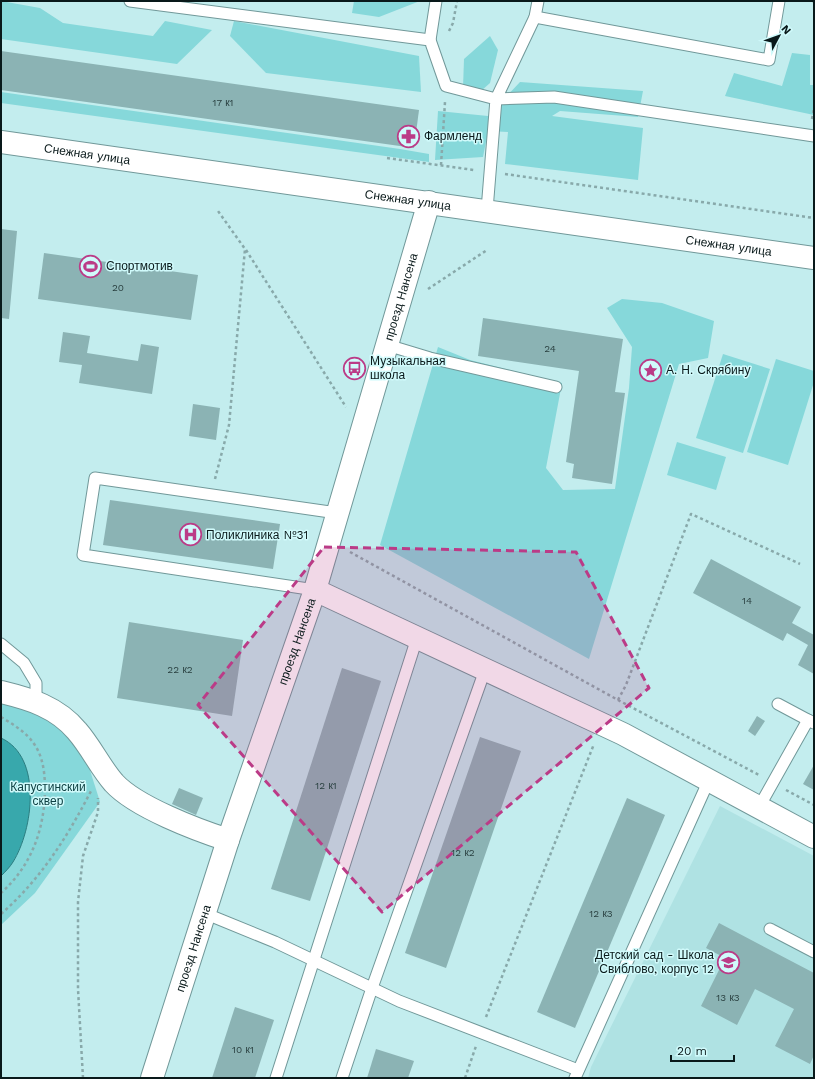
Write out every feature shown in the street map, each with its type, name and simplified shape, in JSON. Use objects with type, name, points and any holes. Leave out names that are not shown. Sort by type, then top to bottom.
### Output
[{"type":"street","name":"Снежная улица","points":[[1,142],[487,210],[814,258]]},
{"type":"street","name":"проезд Нансена","points":[[152,1078],[228,840],[315,590],[429,202]]},
{"type":"street","points":[[315,590],[602,724],[814,837]]},
{"type":"street","points":[[1,692],[36,701],[59,713],[77,731],[98,770],[141,802],[186,825],[228,840]]},
{"type":"lane","points":[[130,1],[430,40]]},
{"type":"lane","points":[[436,1],[430,40],[446,86],[496,99],[554,97],[814,136]]},
{"type":"lane","points":[[487,210],[496,99],[535,18],[538,1]]},
{"type":"lane","points":[[535,18],[769,60],[779,1]]},
{"type":"lane","points":[[387,345],[430,358],[556,387]]},
{"type":"lane","points":[[315,590],[83,555],[95,478],[337,513]]},
{"type":"lane","points":[[276,1078],[315,961],[417,638]]},
{"type":"lane","points":[[1,644],[24,663],[36,683],[36,701]]},
{"type":"lane","points":[[342,1078],[372,988],[485,670]]},
{"type":"lane","points":[[759,807],[811,721],[778,704]]},
{"type":"lane","points":[[204,913],[275,942],[399,1000],[480,1032],[577,1074],[709,780]]},
{"type":"lane","points":[[770,929],[814,952]]},
{"type":"path","points":[[442,165],[444,151],[446,86]]},
{"type":"path","points":[[387,158],[814,218]]},
{"type":"path","points":[[218,211],[245,249],[346,407]]},
{"type":"path","points":[[210,494],[229,425],[245,249]]},
{"type":"path","points":[[428,289],[488,250]]},
{"type":"path","points":[[618,700],[626,685],[691,514],[800,564]]},
{"type":"path","points":[[350,552],[618,700],[814,805]]},
{"type":"path","points":[[1,717],[20,729],[36,746],[43,765],[45,783],[44,812],[37,842],[18,875],[1,893]]},
{"type":"path","points":[[465,1078],[480,1032],[602,724]]},
{"type":"path","points":[[1,914],[22,896],[41,874],[98,770]]},
{"type":"path","points":[[83,1078],[78,989],[78,902],[83,856],[98,812],[98,770]]},
{"type":"highlighted area","points":[[324,547],[576,552],[649,688],[382,912],[198,705]]},
{"type":"shaded area","points":[[1,738],[14,747],[23,761],[29,777],[30,795],[29,814],[20,848],[12,864],[1,876]]},
{"type":"shaded area","name":"Детский сад - Школа Свиблово, корпус 12","points":[[720,806],[814,856],[814,1078],[588,1078],[591,1067]]},
{"type":"green space","points":[[1,1],[40,8],[63,23],[153,36],[165,21],[212,30],[177,64],[1,39]]},
{"type":"green space","points":[[354,1],[420,1],[379,17],[352,13]]},
{"type":"green space","points":[[234,21],[419,56],[421,92],[266,73],[230,36]]},
{"type":"green space","points":[[490,36],[498,50],[490,83],[481,91],[463,88],[464,59]]},
{"type":"green space","points":[[792,53],[810,55],[810,85],[814,85],[814,115],[725,96],[734,73],[782,86]]},
{"type":"green space","points":[[520,82],[643,91],[638,117],[560,111],[552,116],[643,128],[638,180],[505,164],[508,132],[488,131],[483,157],[435,160],[438,111],[488,116]]},
{"type":"green space","points":[[1,92],[400,149],[429,154],[429,162],[1,103]]},
{"type":"green space","points":[[622,299],[662,303],[714,321],[708,358],[679,364],[589,659],[380,545],[438,347],[470,360],[562,383],[546,468],[563,490],[615,489],[629,388],[632,347],[607,308]]},
{"type":"green space","points":[[723,354],[770,369],[743,453],[696,438]]},
{"type":"green space","points":[[776,359],[814,371],[814,382],[788,465],[747,452]]},
{"type":"green space","points":[[677,442],[726,457],[716,490],[667,475]]},
{"type":"green space","name":"Капустинский сквер","points":[[1,698],[60,723],[89,767],[100,802],[35,893],[1,925]]},
{"type":"building","points":[[1,51],[419,110],[414,148],[1,90]]},
{"type":"building","points":[[1,229],[17,231],[9,319],[1,318]]},
{"type":"building","points":[[44,253],[198,275],[191,320],[38,299]]},
{"type":"building","points":[[483,318],[623,339],[615,392],[625,393],[612,484],[572,478],[574,464],[566,462],[579,371],[478,356]]},
{"type":"building","points":[[63,332],[90,336],[87,353],[138,361],[141,344],[159,347],[152,394],[79,383],[82,365],[59,362]]},
{"type":"building","points":[[193,404],[220,408],[216,440],[189,436]]},
{"type":"building","name":"Поликлиника №31","points":[[110,500],[280,524],[273,569],[103,545]]},
{"type":"building","points":[[711,559],[801,607],[792,623],[814,635],[814,674],[798,665],[808,645],[787,633],[783,641],[693,593]]},
{"type":"building","points":[[129,622],[243,640],[232,716],[117,698]]},
{"type":"building","points":[[342,668],[381,681],[310,901],[271,889]]},
{"type":"building","points":[[757,716],[765,721],[755,736],[748,731]]},
{"type":"building","points":[[480,737],[521,751],[446,968],[405,953]]},
{"type":"building","points":[[814,765],[814,790],[803,784]]},
{"type":"building","points":[[179,788],[203,798],[196,815],[172,804]]},
{"type":"building","points":[[627,798],[665,815],[575,1028],[537,1012]]},
{"type":"building","points":[[719,923],[814,973],[814,1055],[810,1064],[775,1046],[794,1009],[755,989],[737,1025],[701,1006],[725,958],[706,948]]},
{"type":"building","points":[[235,1007],[274,1020],[255,1078],[212,1078]]},
{"type":"building","points":[[376,1049],[414,1061],[408,1078],[367,1078]]},
{"type":"place","name":"Фармленд","points":[[409,136]]},
{"type":"place","name":"Спортмотив","points":[[90,266]]},
{"type":"place","name":"Музыкальная школа","points":[[354,368]]},
{"type":"place","name":"А. Н. Скрябину","points":[[651,370]]},
{"type":"place","name":"Поликлиника №31","points":[[191,535]]},
{"type":"place","name":"Детский сад - Школа Свиблово, корпус 12","points":[[729,962]]}]
